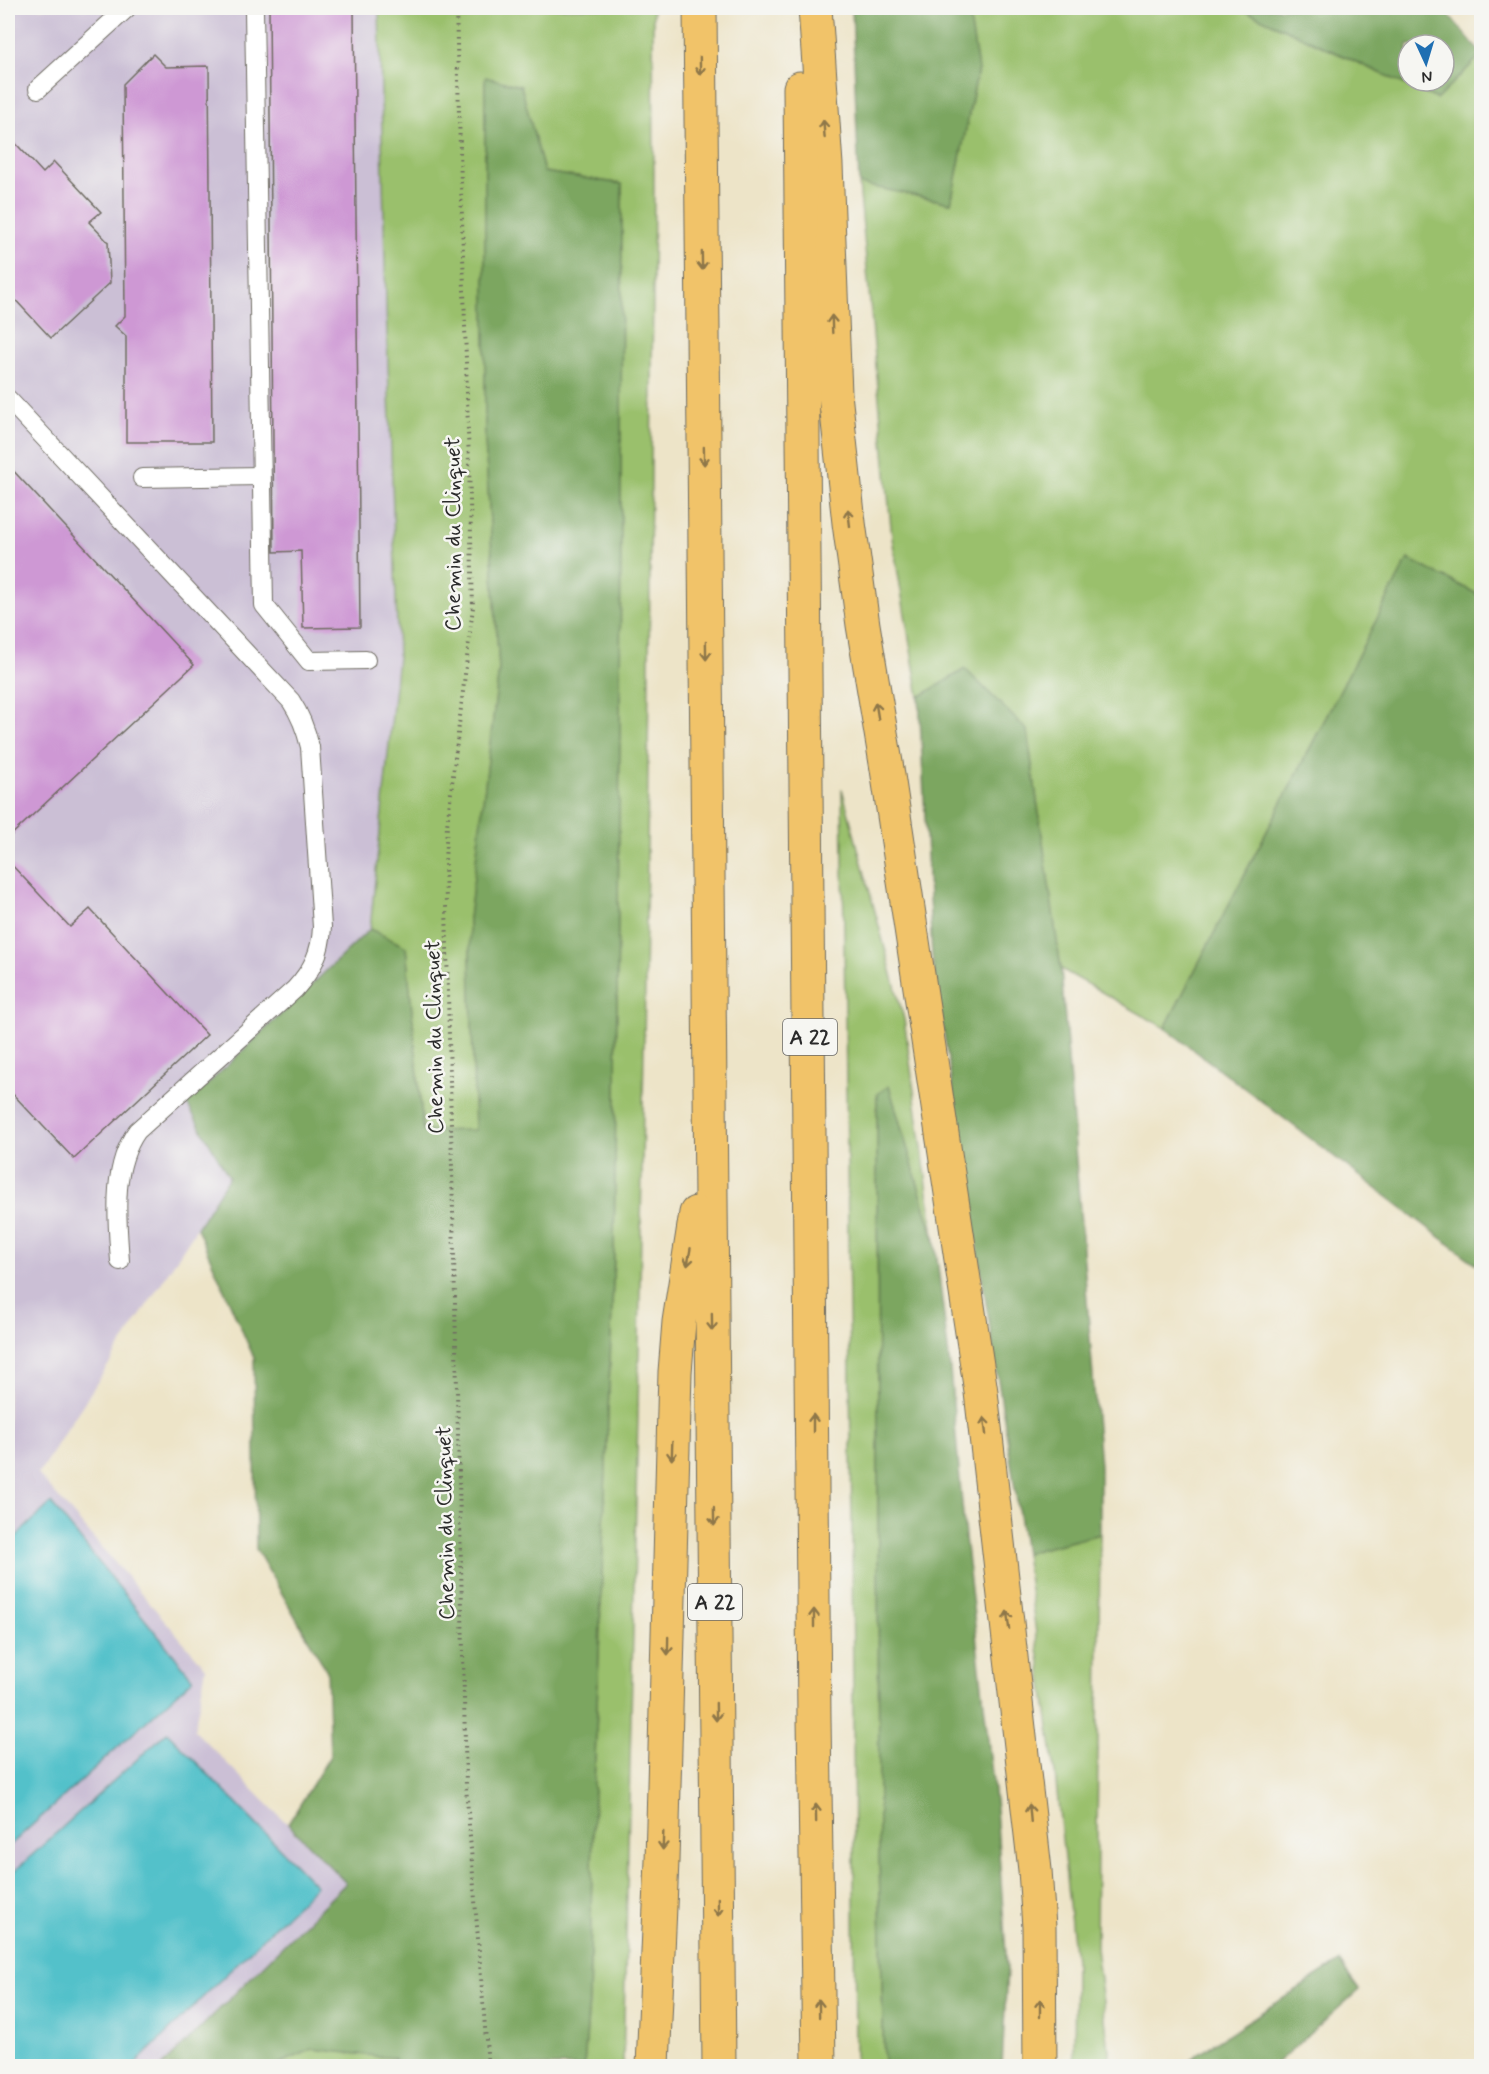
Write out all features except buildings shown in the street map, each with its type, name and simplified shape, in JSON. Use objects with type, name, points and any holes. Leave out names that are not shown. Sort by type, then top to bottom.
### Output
[{"type":"highway","name":"A 22","points":[[700,8],[719,2067]]},
{"type":"highway","name":"A 22","points":[[800,8],[819,2067]]},
{"type":"highway","points":[[815,8],[826,165],[835,394],[840,440],[863,625],[983,1404],[1035,1870],[1039,1927],[1040,2067]]},
{"type":"highway","points":[[653,2067],[662,1861],[675,1372],[686,1270],[711,1137]]},
{"type":"lane","points":[[38,89],[126,8]]},
{"type":"lane","points":[[252,8],[264,605],[309,661],[366,660]]},
{"type":"lane","points":[[8,399],[291,701],[303,722],[310,747],[322,927],[321,944],[316,959],[309,974],[295,989],[137,1131],[127,1144],[122,1160],[117,1202],[120,1261]]},
{"type":"lane","points":[[141,478],[261,476]]},
{"type":"path","name":"Chemin du Clinquet","points":[[456,8],[473,607],[447,826],[445,861],[466,1786],[488,2067]]},
{"type":"shaded area","points":[[8,8],[379,8],[398,657],[370,929],[187,1104],[229,1178],[38,1474],[206,1668],[194,1730],[346,1883],[162,2066],[8,2066]]},
{"type":"green space","points":[[379,8],[653,8],[654,188],[647,859],[638,1413],[623,2066],[584,2066],[589,2000],[594,1786],[614,1254],[620,738],[622,184],[544,172],[521,86],[485,78],[485,440],[499,669],[469,919],[475,1131],[423,1131],[406,947],[370,929],[398,657]]},
{"type":"green space","points":[[852,8],[968,8],[978,69],[951,203],[859,184]]},
{"type":"green space","points":[[968,8],[1239,8],[1396,80],[1396,93],[1424,93],[1437,99],[1443,93],[1456,93],[1456,80],[1481,55],[1481,596],[1408,559],[1165,1028],[1061,969],[1027,730],[965,670],[919,697],[892,538],[859,184],[951,203],[978,69]]},
{"type":"green space","points":[[1239,8],[1443,8],[1481,55],[1456,80],[1456,33],[1396,33],[1396,80]]},
{"type":"green space","points":[[485,77],[521,86],[544,172],[622,184],[620,738],[614,1254],[594,1786],[589,2000],[584,2066],[394,2066],[394,2058],[313,2049],[274,2066],[162,2066],[346,1883],[288,1824],[330,1756],[327,1671],[256,1549],[254,1358],[197,1228],[229,1177],[187,1104],[370,929],[406,947],[423,1131],[475,1130],[469,919],[499,669],[485,440]]},
{"type":"green space","points":[[1424,93],[1443,93],[1437,99]]},
{"type":"green space","points":[[1408,559],[1481,596],[1481,1268],[1165,1028]]},
{"type":"green space","points":[[965,669],[1027,730],[1061,969],[1100,1466],[1100,1534],[1025,1553],[932,956],[919,697]]},
{"type":"green space","points":[[842,789],[904,1019],[935,1242],[889,1087],[877,1095],[879,1857],[884,2066],[855,2066],[852,1527]]},
{"type":"green space","points":[[889,1086],[935,1242],[949,1358],[965,1537],[996,1809],[1007,1968],[1002,2066],[884,2066],[879,1857],[877,1094]]},
{"type":"green space","points":[[1100,1534],[1096,1948],[1111,2066],[1074,2066],[1075,1961],[1054,1764],[1025,1553]]},
{"type":"green space","points":[[1339,1962],[1359,1990],[1273,2066],[1184,2066],[1199,2053]]},
{"type":"green space","points":[[313,2049],[395,2058],[394,2066],[274,2066]]},
{"type":"water","points":[[51,1503],[193,1679],[8,1847],[8,1544]]},
{"type":"water","points":[[167,1732],[316,1886],[133,2066],[8,2066],[8,1877]]}]
